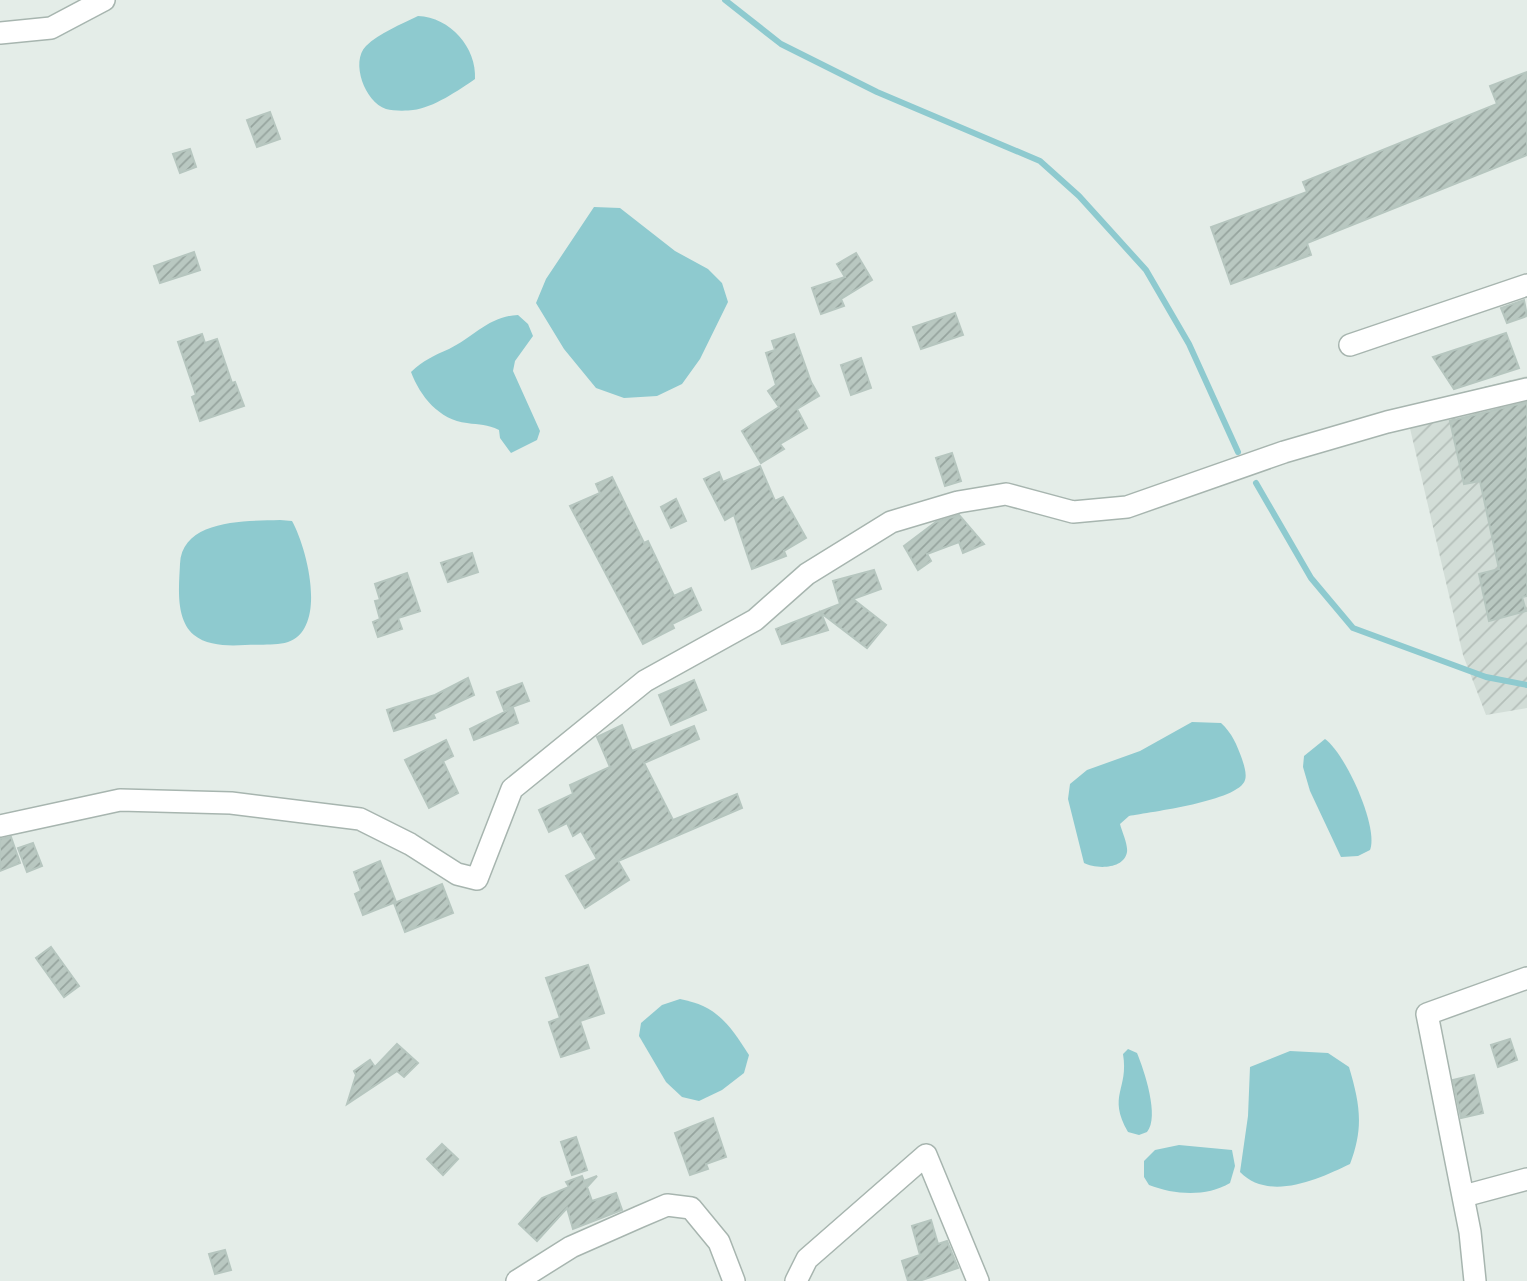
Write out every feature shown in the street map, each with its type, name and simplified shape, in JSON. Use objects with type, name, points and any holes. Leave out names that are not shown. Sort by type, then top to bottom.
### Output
[{"type":"street","points":[[0,33],[51,27],[104,0]]},
{"type":"street","points":[[1350,345],[1527,285]]},
{"type":"street","points":[[0,827],[120,800],[231,803],[360,819],[410,844],[457,874],[477,879],[512,789],[645,681],[755,620],[807,574],[891,522],[958,502],[1006,494],[1073,512],[1127,507],[1284,453],[1387,422],[1527,389]]},
{"type":"street","points":[[1475,1281],[1464,1196],[1427,1014],[1527,978]]},
{"type":"street","points":[[796,1281],[807,1259],[926,1155],[978,1281]]},
{"type":"street","points":[[1464,1196],[1527,1179]]},
{"type":"street","points":[[517,1281],[571,1247],[667,1205],[691,1208],[719,1242],[734,1281]]},
{"type":"shaded area","points":[[1527,376],[1527,708],[1486,715],[1463,655],[1405,407]]},
{"type":"water","points":[[418,16],[441,22],[459,36],[471,56],[475,79],[446,98],[421,109],[386,109],[378,105],[366,90],[360,71],[361,53],[377,37]]},
{"type":"water","points":[[594,207],[620,208],[675,251],[708,269],[722,283],[728,302],[700,359],[682,384],[657,396],[624,398],[596,388],[564,349],[536,303],[546,279]]},
{"type":"water","points":[[518,315],[528,324],[533,336],[515,361],[513,371],[540,431],[537,440],[511,453],[500,438],[499,430],[457,421],[439,412],[425,398],[411,372],[490,323]]},
{"type":"water","points":[[292,521],[308,567],[311,605],[308,621],[300,634],[288,642],[272,644],[232,645],[199,639],[188,628],[181,611],[179,582],[183,549],[192,538],[218,526],[234,522]]},
{"type":"water","points":[[1192,722],[1221,723],[1225,727],[1240,754],[1245,780],[1239,787],[1211,800],[1129,816],[1120,824],[1127,845],[1125,858],[1108,866],[1084,863],[1068,799],[1070,784],[1087,770],[1140,751]]},
{"type":"water","points":[[1325,739],[1342,759],[1350,774],[1370,825],[1370,850],[1358,856],[1341,857],[1310,791],[1303,767],[1304,756]]},
{"type":"water","points":[[680,999],[704,1006],[721,1018],[749,1055],[744,1073],[722,1090],[699,1101],[682,1097],[666,1082],[639,1036],[641,1023],[662,1005]]},
{"type":"water","points":[[1128,1049],[1137,1053],[1147,1082],[1151,1105],[1151,1125],[1147,1132],[1139,1135],[1128,1132],[1119,1109],[1123,1054]]},
{"type":"water","points":[[1290,1051],[1328,1053],[1349,1067],[1358,1104],[1357,1139],[1350,1164],[1324,1176],[1294,1185],[1265,1186],[1240,1172],[1248,1116],[1250,1067]]},
{"type":"water","points":[[1179,1145],[1232,1150],[1235,1166],[1230,1183],[1211,1191],[1190,1193],[1149,1185],[1144,1177],[1144,1161],[1155,1150]]},
{"type":"building","points":[[1527,72],[1527,155],[1307,243],[1311,255],[1231,284],[1211,227],[1307,192],[1303,182],[1497,104],[1490,86]]},
{"type":"building","points":[[270,112],[280,139],[257,147],[247,120]]},
{"type":"building","points":[[190,149],[196,167],[180,173],[173,154]]},
{"type":"building","points":[[194,252],[200,270],[160,283],[154,266]]},
{"type":"building","points":[[856,253],[872,280],[841,299],[844,306],[821,314],[812,288],[845,277],[837,264]]},
{"type":"building","points":[[1524,300],[1527,316],[1507,323],[1501,308]]},
{"type":"building","points":[[955,313],[963,335],[921,349],[913,327]]},
{"type":"building","points":[[1506,333],[1519,368],[1454,389],[1433,357]]},
{"type":"building","points":[[202,334],[205,343],[217,339],[232,383],[235,382],[244,406],[200,421],[192,397],[196,395],[178,342]]},
{"type":"building","points":[[794,334],[811,382],[819,396],[797,409],[807,428],[780,444],[784,449],[761,463],[742,431],[779,407],[768,391],[776,385],[766,353],[775,350],[772,341]]},
{"type":"building","points":[[861,358],[871,388],[851,395],[841,365]]},
{"type":"building","points":[[1527,402],[1527,596],[1522,597],[1526,611],[1489,621],[1479,574],[1499,569],[1480,481],[1464,484],[1450,421]]},
{"type":"building","points":[[952,453],[961,481],[945,486],[936,458]]},
{"type":"building","points":[[760,466],[775,501],[783,497],[806,538],[784,551],[786,556],[752,569],[734,515],[725,520],[704,479],[719,472],[723,482]]},
{"type":"building","points":[[612,477],[644,543],[648,541],[674,596],[691,588],[701,610],[672,624],[674,628],[643,644],[570,506],[600,493],[596,484]]},
{"type":"building","points":[[676,499],[686,521],[671,528],[661,507]]},
{"type":"building","points":[[959,515],[984,544],[963,553],[959,542],[927,554],[931,561],[918,570],[904,546],[936,522]]},
{"type":"building","points":[[472,553],[478,572],[448,582],[441,563]]},
{"type":"building","points":[[874,570],[881,589],[853,599],[886,625],[867,648],[821,613],[828,630],[782,644],[776,629],[840,604],[833,581]]},
{"type":"building","points":[[407,573],[420,611],[398,618],[402,629],[378,637],[373,622],[380,619],[375,601],[380,600],[375,584]]},
{"type":"building","points":[[468,678],[474,695],[433,714],[435,718],[394,731],[387,710],[435,695]]},
{"type":"building","points":[[694,680],[706,710],[671,725],[659,695]]},
{"type":"building","points":[[522,683],[529,701],[504,710],[497,692]]},
{"type":"building","points":[[513,708],[518,723],[474,740],[470,729]]},
{"type":"building","points":[[622,725],[632,751],[694,726],[699,739],[644,763],[673,820],[737,794],[742,808],[618,861],[629,880],[585,908],[566,876],[597,859],[581,831],[573,836],[567,823],[549,832],[539,810],[573,794],[570,785],[610,767],[597,737]]},
{"type":"building","points":[[446,740],[453,756],[443,761],[458,793],[429,808],[405,760]]},
{"type":"building","points":[[11,837],[20,863],[0,871],[0,839]]},
{"type":"building","points":[[33,843],[42,866],[27,872],[18,848]]},
{"type":"building","points":[[380,861],[396,902],[363,915],[355,894],[361,891],[354,872]]},
{"type":"building","points":[[442,884],[453,913],[405,932],[394,903]]},
{"type":"building","points":[[51,947],[79,986],[64,997],[36,958]]},
{"type":"building","points":[[588,965],[604,1013],[580,1021],[589,1048],[561,1057],[549,1022],[560,1018],[546,978]]},
{"type":"building","points":[[1510,1039],[1517,1060],[1498,1067],[1491,1045]]},
{"type":"building","points":[[397,1044],[418,1063],[404,1077],[397,1071],[347,1104],[356,1075],[354,1071],[370,1060],[375,1067]]},
{"type":"building","points":[[1474,1075],[1483,1113],[1461,1118],[1453,1080]]},
{"type":"building","points":[[713,1118],[726,1157],[706,1164],[708,1169],[690,1175],[675,1133]]},
{"type":"building","points":[[576,1137],[587,1170],[572,1175],[561,1142]]},
{"type":"building","points":[[442,1144],[458,1159],[443,1175],[427,1159]]},
{"type":"building","points":[[582,1176],[584,1181],[597,1176],[587,1187],[592,1201],[616,1193],[622,1210],[573,1229],[567,1208],[537,1241],[519,1224],[542,1198],[569,1187],[566,1182]]},
{"type":"building","points":[[931,1220],[938,1244],[947,1241],[958,1268],[919,1281],[908,1281],[902,1261],[920,1255],[912,1226]]},
{"type":"building","points":[[225,1250],[231,1270],[215,1274],[209,1254]]},
{"type":"waterway","points":[[725,0],[781,44],[877,92],[1040,161],[1079,196],[1146,270],[1189,344],[1238,452]]},
{"type":"waterway","points":[[1256,483],[1311,578],[1353,628],[1486,677],[1527,685]]}]
